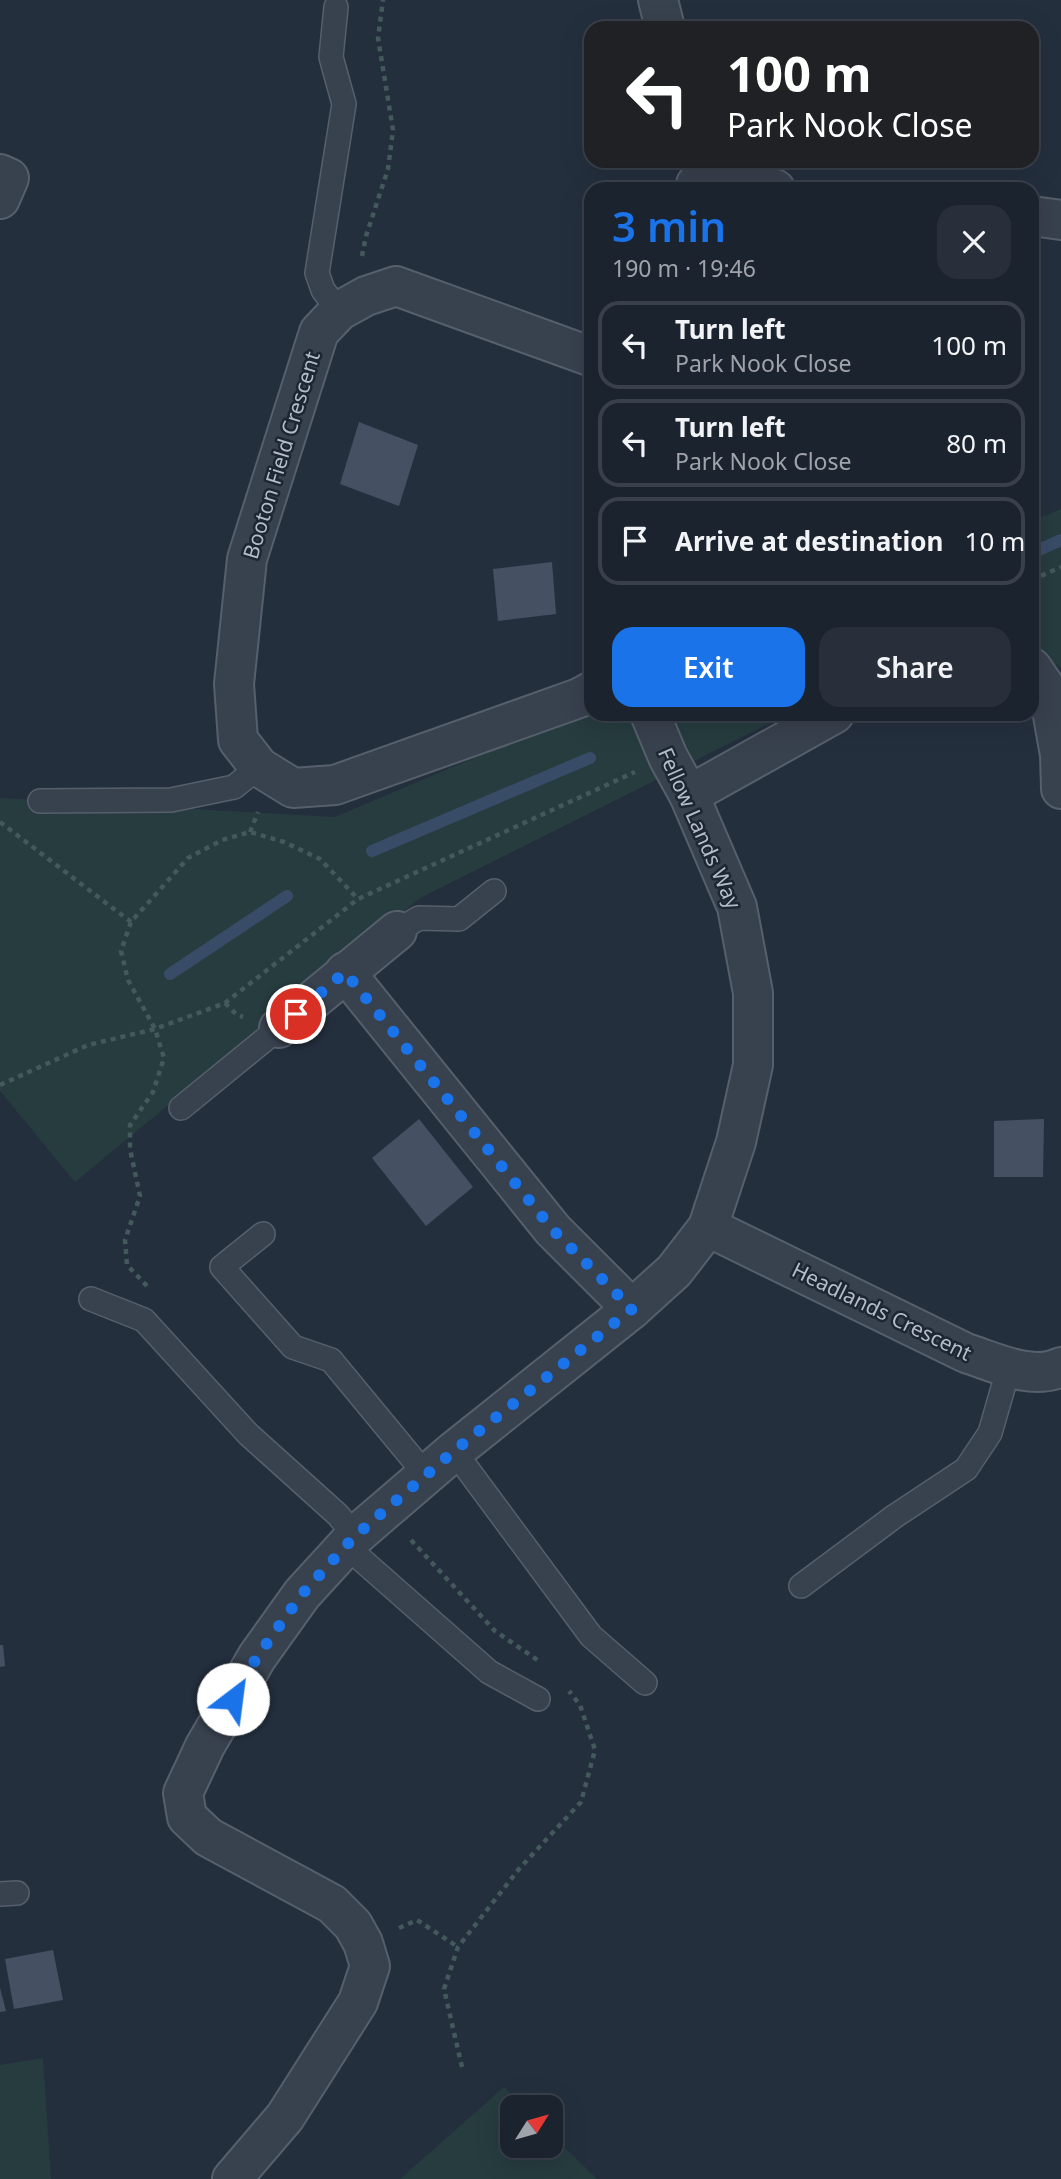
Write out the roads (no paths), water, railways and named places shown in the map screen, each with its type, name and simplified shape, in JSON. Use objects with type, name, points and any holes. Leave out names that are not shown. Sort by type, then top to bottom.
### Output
[{"type":"street","points":[[658,0],[663,21]]},
{"type":"street","points":[[0,174],[9,178],[0,199]]},
{"type":"street","points":[[695,178],[724,182]]},
{"type":"street","points":[[1039,217],[1061,220]]},
{"type":"street","points":[[352,304],[396,286],[584,354]]},
{"type":"street","name":"Booton Field Crescent","points":[[352,304],[319,332],[247,559],[234,684],[238,740],[259,767],[293,788],[335,785],[584,695]]},
{"type":"street","points":[[1039,679],[1049,694],[1060,755],[1061,789]]},
{"type":"street","name":"Fellow Lands Way","points":[[232,2179],[285,2117],[358,2002],[370,1966],[353,1924],[332,1904],[208,1837],[187,1817],[183,1793],[205,1746],[257,1657],[302,1594],[351,1541],[440,1463],[632,1309],[674,1271],[709,1227],[736,1142],[753,1065],[753,993],[737,907],[689,795],[668,757],[653,721]]},
{"type":"street","points":[[689,795],[821,721]]},
{"type":"street","points":[[279,1028],[397,931]]},
{"type":"street","points":[[345,972],[553,1230],[632,1309]]},
{"type":"street","name":"Headlands Crescent","points":[[709,1227],[966,1353],[1009,1367],[1049,1373],[1061,1367]]},
{"type":"lane","points":[[336,7],[331,57],[344,104],[317,273],[323,290],[352,304]]},
{"type":"lane","points":[[40,801],[171,800],[234,787],[259,767]]},
{"type":"lane","points":[[397,931],[419,918],[458,919],[494,891]]},
{"type":"lane","points":[[181,1108],[279,1028]]},
{"type":"lane","points":[[262,1234],[222,1267],[293,1347],[331,1360],[440,1463],[591,1636],[645,1683]]},
{"type":"lane","points":[[91,1299],[144,1321],[248,1434],[338,1515],[351,1541],[378,1577],[489,1672],[538,1699]]},
{"type":"lane","points":[[801,1586],[895,1516],[966,1469],[989,1433],[1009,1367]]},
{"type":"waterway","points":[[1039,550],[1061,540]]},
{"type":"waterway","points":[[372,851],[590,758]]},
{"type":"waterway","points":[[170,974],[287,896]]}]
